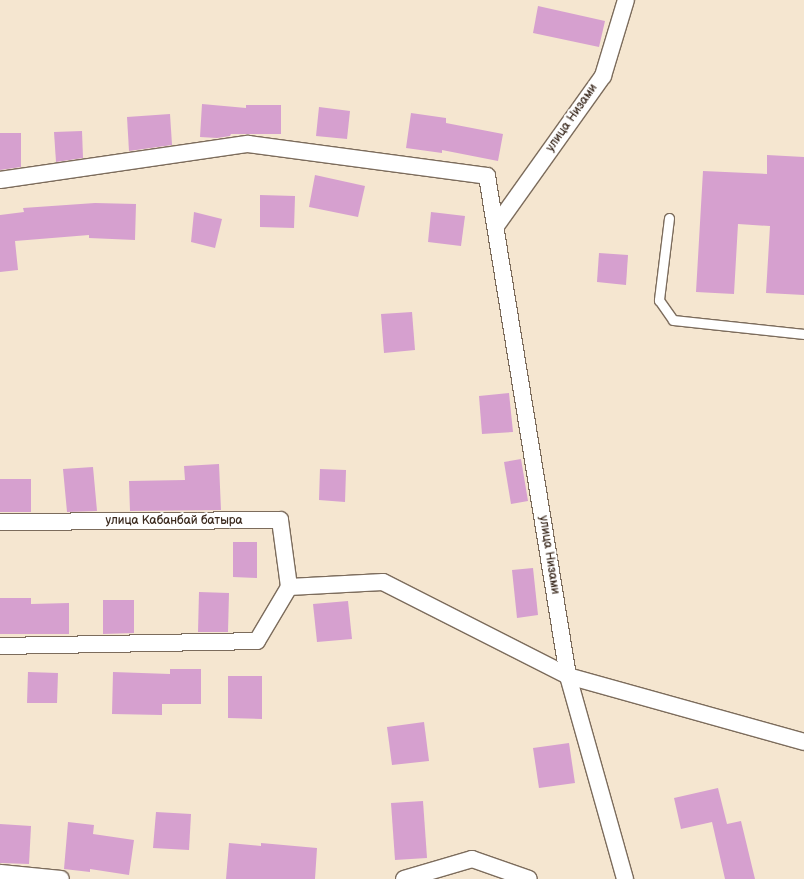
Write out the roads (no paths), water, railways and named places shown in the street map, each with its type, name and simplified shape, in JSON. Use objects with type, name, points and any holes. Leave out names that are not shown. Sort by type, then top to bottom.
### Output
[{"type":"street","name":"улица Низами","points":[[496,226],[603,76],[626,0]]},
{"type":"street","name":"улица Низами","points":[[0,180],[248,144],[487,176],[568,676],[625,879]]},
{"type":"street","name":"улица Кабанбай батыра","points":[[0,522],[280,520],[289,587]]},
{"type":"street","points":[[0,646],[257,641],[289,587],[383,582],[568,676],[804,742]]},
{"type":"street","points":[[404,879],[472,859],[529,879]]},
{"type":"street","points":[[0,874],[61,879]]},
{"type":"lane","points":[[670,218],[659,300],[673,320],[804,334]]}]
